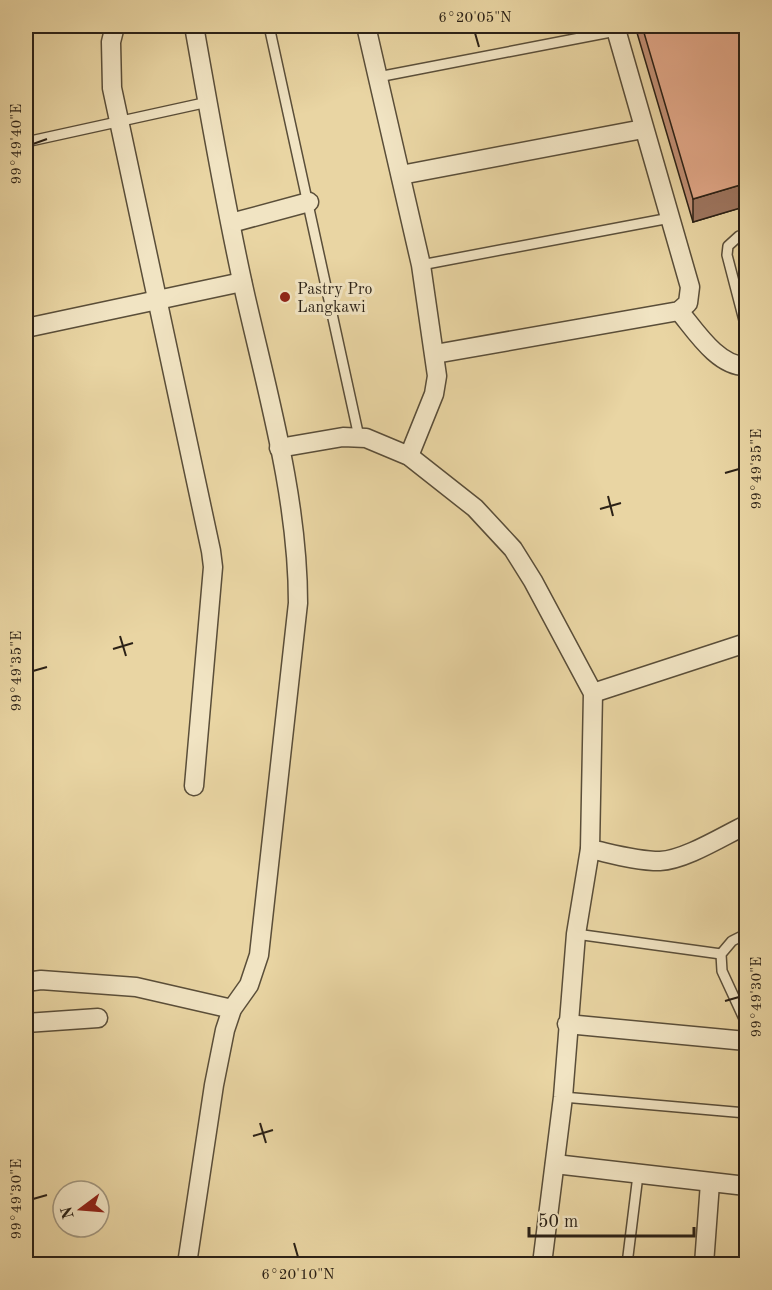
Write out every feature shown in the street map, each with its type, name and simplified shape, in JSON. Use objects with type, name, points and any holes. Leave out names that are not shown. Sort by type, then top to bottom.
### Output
[{"type":"street","points":[[115,26],[111,67],[119,121],[159,298],[213,567],[194,786]]},
{"type":"street","points":[[187,1264],[214,1085],[232,1009],[249,985],[259,955],[298,603],[298,568],[279,448],[242,282],[195,26]]},
{"type":"street","points":[[366,26],[421,266],[435,354],[437,376],[434,394],[410,456]]},
{"type":"street","points":[[435,354],[679,311],[688,303],[690,287],[615,28]]},
{"type":"street","points":[[401,175],[644,129]]},
{"type":"street","points":[[231,223],[309,202]]},
{"type":"street","points":[[26,328],[242,282]]},
{"type":"street","points":[[679,311],[706,343],[725,359],[739,366],[747,366]]},
{"type":"street","points":[[279,448],[343,436],[366,438],[410,456],[475,508],[513,549],[593,693],[590,849],[576,934],[567,1024],[563,1097],[542,1264]]},
{"type":"street","points":[[593,693],[747,643]]},
{"type":"street","points":[[590,849],[639,859],[662,861],[686,854],[747,825]]},
{"type":"street","points":[[26,982],[41,980],[135,987],[232,1009]]},
{"type":"street","points":[[26,1023],[98,1018]]},
{"type":"street","points":[[567,1024],[747,1041]]},
{"type":"street","points":[[555,1164],[747,1186]]},
{"type":"street","points":[[704,1264],[710,1182]]},
{"type":"lane","points":[[269,26],[359,437]]},
{"type":"lane","points":[[378,77],[615,28]]},
{"type":"lane","points":[[26,142],[208,102]]},
{"type":"lane","points":[[421,266],[670,218]]},
{"type":"lane","points":[[738,237],[728,246],[727,255],[747,328]]},
{"type":"lane","points":[[576,934],[721,954]]},
{"type":"lane","points":[[747,934],[732,941],[721,954],[722,971],[747,1023]]},
{"type":"lane","points":[[563,1097],[747,1113]]},
{"type":"lane","points":[[627,1264],[638,1175]]},
{"type":"building","points":[[642,26],[747,26],[747,183],[693,199]]},
{"type":"place","name":"Pastry Pro Langkawi","points":[[285,297]]}]
